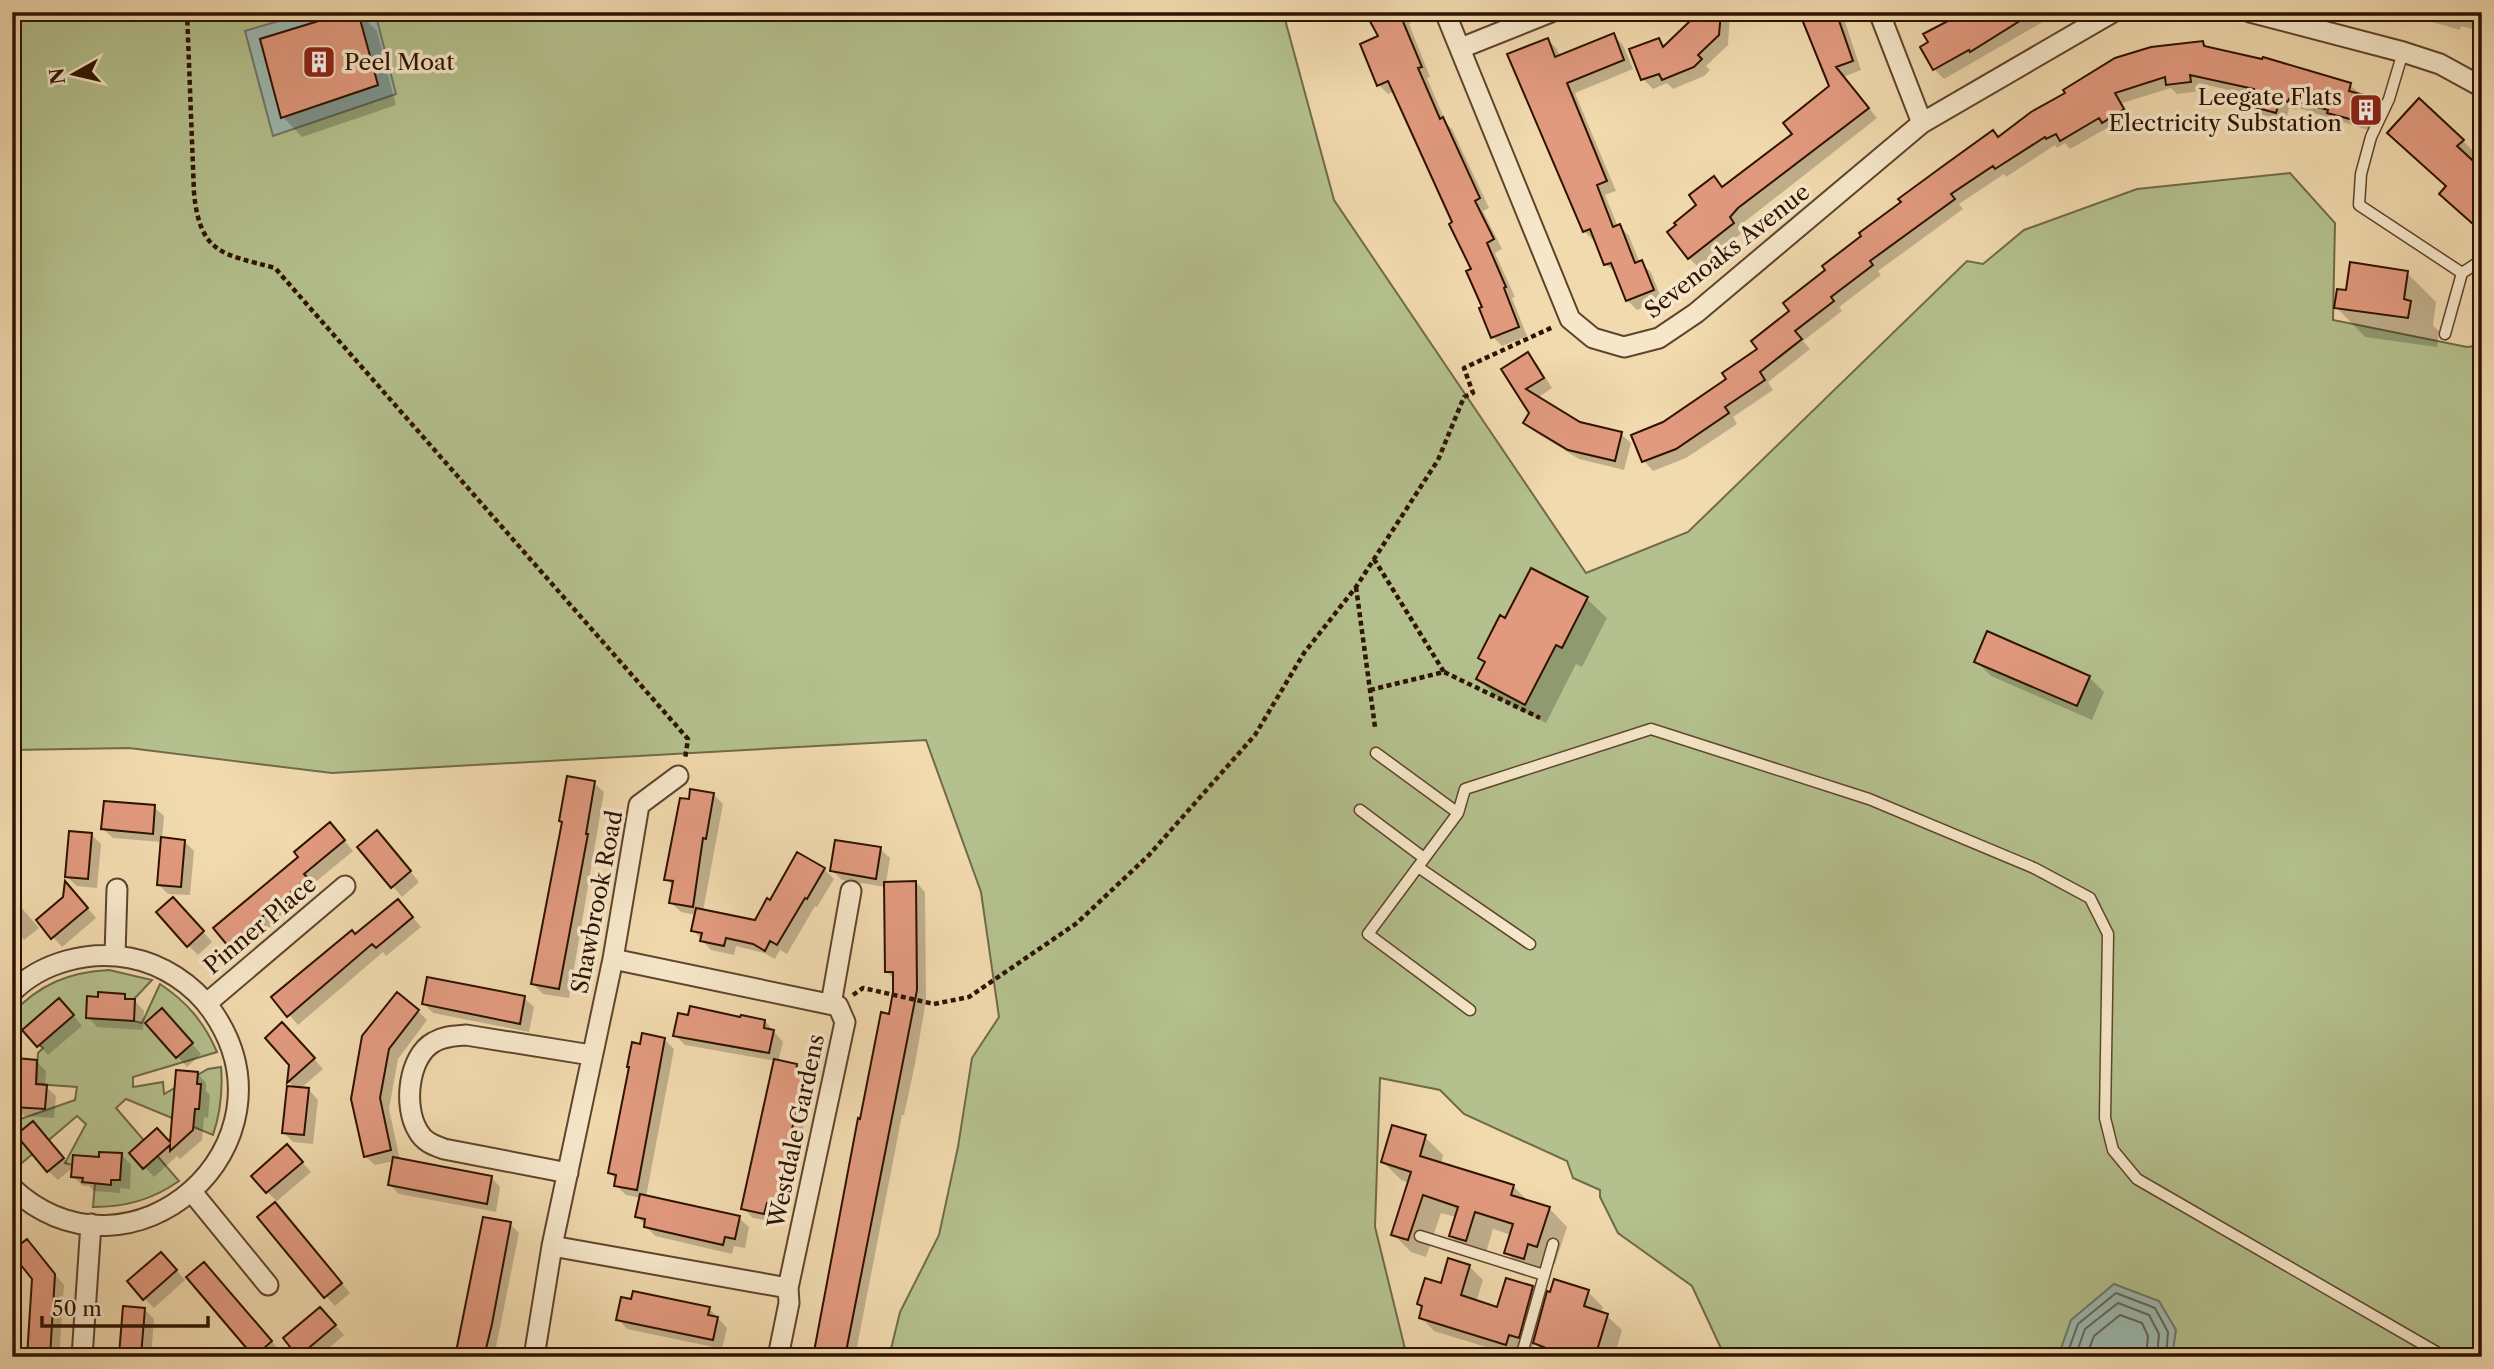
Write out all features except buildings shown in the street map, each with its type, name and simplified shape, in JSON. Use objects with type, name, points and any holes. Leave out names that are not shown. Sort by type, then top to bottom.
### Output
[{"type":"street","points":[[1445,12],[1570,319]]},
{"type":"street","points":[[1461,48],[1551,12]]},
{"type":"street","points":[[1879,12],[1922,123]]},
{"type":"street","name":"Sevenoaks Avenue","points":[[1570,319],[1593,338],[1623,347],[1659,338],[1706,305],[1922,123],[2113,12]]},
{"type":"street","points":[[2250,12],[2403,52],[2440,64],[2482,87]]},
{"type":"street","name":"Shawbrook Road","points":[[534,1357],[552,1246],[612,958],[639,805],[678,776]]},
{"type":"street","name":"Pinner Place","points":[[206,1003],[345,886]]},
{"type":"street","points":[[115,956],[117,889]]},
{"type":"street","points":[[835,1005],[851,891]]},
{"type":"street","points":[[12,1188],[43,1210],[66,1219],[113,1225],[145,1218],[174,1205],[192,1192],[210,1173],[224,1151],[234,1126],[238,1100],[232,1048],[222,1024],[187,984],[165,970],[141,960],[89,956],[63,961],[14,986]]},
{"type":"street","name":"Westdale Gardens","points":[[612,958],[835,1005],[845,1022],[788,1288],[789,1303],[778,1357]]},
{"type":"street","points":[[568,1173],[444,1149],[428,1143],[417,1130],[411,1112],[411,1074],[432,1043],[447,1037],[466,1035],[591,1055]]},
{"type":"street","points":[[192,1192],[268,1285]]},
{"type":"street","points":[[82,1357],[91,1224]]},
{"type":"street","points":[[552,1246],[788,1288]]},
{"type":"lane","points":[[2403,52],[2389,99],[2371,137],[2361,174],[2359,205],[2462,273]]},
{"type":"lane","points":[[2445,334],[2462,273],[2482,260]]},
{"type":"lane","points":[[1470,1010],[1368,934],[1458,813],[1465,789],[1651,729],[1869,799],[2034,867],[2090,898],[2108,934],[2105,1118],[2113,1150],[2137,1179],[2445,1357]]},
{"type":"lane","points":[[1376,753],[1458,813]]},
{"type":"lane","points":[[1360,810],[1421,862],[1530,944]]},
{"type":"lane","points":[[1420,1236],[1544,1275]]},
{"type":"lane","points":[[1521,1357],[1553,1244]]},
{"type":"path","points":[[187,12],[194,202],[202,229],[209,241],[219,251],[235,258],[275,268],[293,288],[688,739],[678,776]]},
{"type":"path","points":[[835,1005],[863,988],[934,1004],[969,997],[1077,923],[1149,855],[1255,735],[1304,653],[1356,587],[1438,460],[1464,397],[1473,393],[1464,368],[1570,319]]},
{"type":"path","points":[[1374,559],[1444,672],[1540,718]]},
{"type":"path","points":[[1356,587],[1375,727]]},
{"type":"path","points":[[1370,690],[1444,672]]},
{"type":"green space","points":[[12,12],[1283,12],[1334,200],[1586,573],[1688,532],[1967,261],[1983,264],[2024,230],[2137,189],[2290,173],[2335,223],[2333,320],[2467,347],[2482,345],[2482,1357],[1725,1357],[1692,1286],[1618,1233],[1600,1197],[1600,1190],[1573,1178],[1567,1161],[1464,1114],[1440,1090],[1380,1078],[1375,1227],[1407,1357],[889,1357],[900,1312],[939,1235],[958,1147],[972,1058],[999,1017],[981,892],[926,740],[332,773],[129,748],[12,750]]},
{"type":"green space","points":[[109,970],[152,980],[117,1017],[142,1023],[160,984],[194,1014],[217,1052],[133,1077],[133,1087],[163,1082],[164,1094],[208,1069],[221,1067],[221,1093],[213,1135],[126,1099],[116,1108],[179,1181],[138,1201],[93,1207],[96,1171],[65,1163],[86,1124],[77,1116],[16,1168],[12,1163],[12,1122],[75,1100],[77,1087],[36,1084],[38,1053],[43,1048],[12,1021],[12,1014],[44,987],[68,977]]},
{"type":"water","points":[[309,12],[348,12],[260,39],[281,117],[377,85],[358,12],[375,12],[396,94],[273,136],[245,31]]},
{"type":"water","points":[[2114,1284],[2159,1301],[2176,1330],[2172,1357],[2058,1357],[2071,1320]]},
{"type":"place","name":"Peel Moat","points":[[319,62]]},
{"type":"place","name":"Leegate Flats Electricity Substation","points":[[2366,110]]}]
